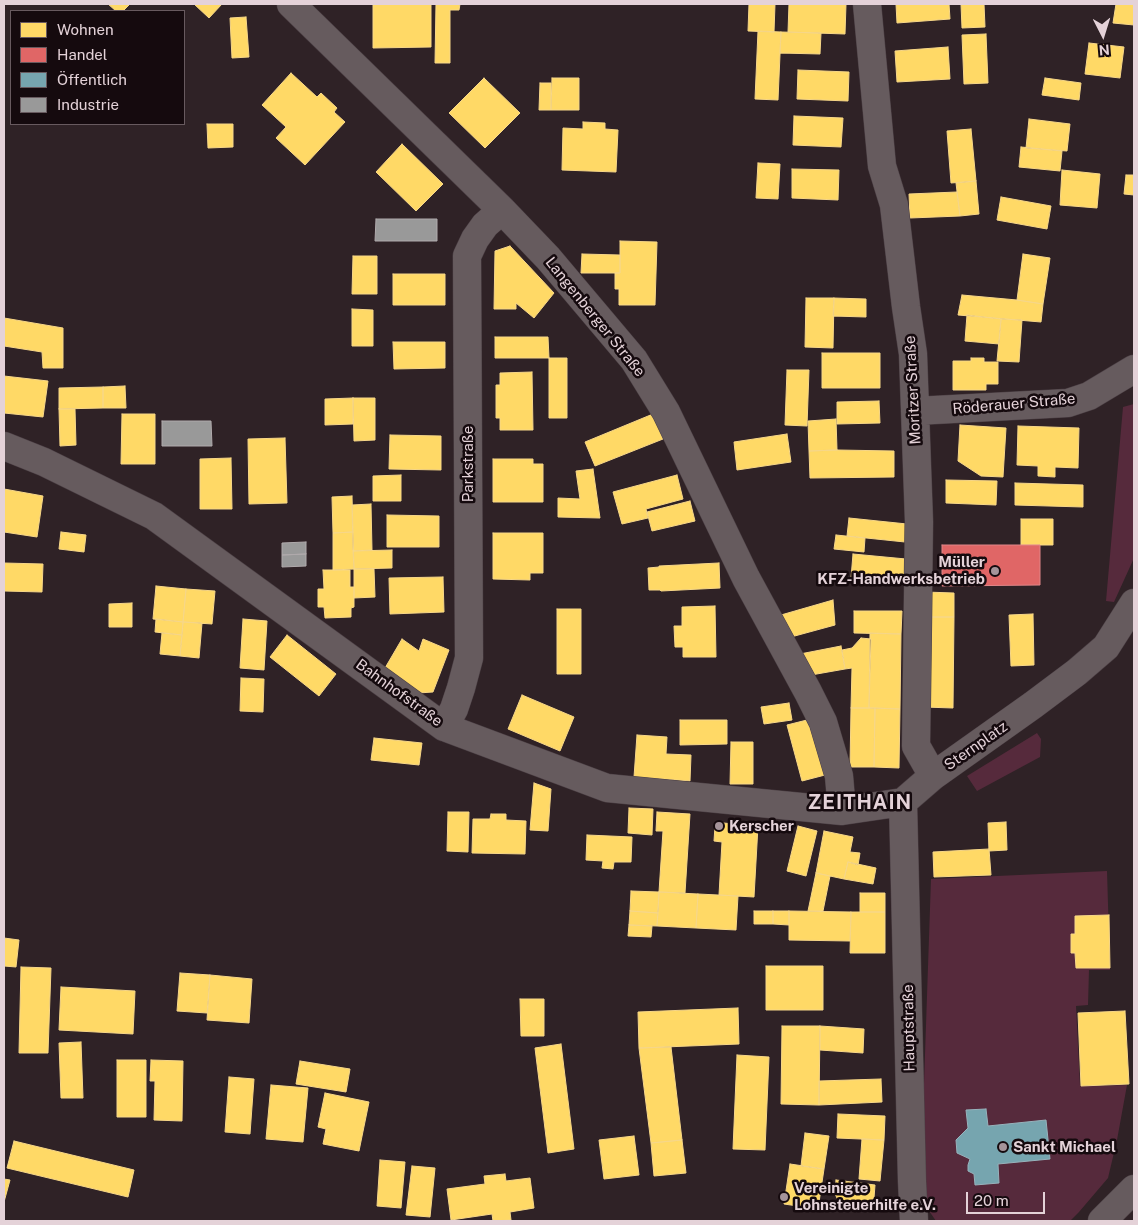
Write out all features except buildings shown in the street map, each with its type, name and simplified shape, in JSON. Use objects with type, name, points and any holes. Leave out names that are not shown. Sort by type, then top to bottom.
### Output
[{"type":"street","name":"Langenberger Straße","points":[[291,4],[502,210],[548,258],[634,360],[666,412],[746,578],[823,722],[839,776],[842,811]]},
{"type":"street","name":"Moritzer Straße","points":[[867,4],[882,166],[894,206],[913,354],[919,522],[916,746],[933,776]]},
{"type":"street","name":"Parkstraße","points":[[444,727],[454,709],[469,658],[468,256],[475,239],[485,225],[502,210]]},
{"type":"street","name":"Röderauer Straße","points":[[916,412],[1068,403],[1089,396],[1134,370]]},
{"type":"street","name":"Bahnhofstraße","points":[[4,446],[44,462],[154,516],[444,727],[607,788],[842,811],[903,802]]},
{"type":"street","name":"Sternplatz","points":[[903,802],[933,776],[1033,706],[1077,672],[1106,647],[1134,603]]},
{"type":"street","name":"Hauptstraße","points":[[903,802],[914,1221]]},
{"type":"street","points":[[1102,1221],[1134,1189]]},
{"type":"shaded area","points":[[1134,404],[1134,558],[1114,602],[1106,601],[1123,407]]},
{"type":"shaded area","points":[[1037,733],[1041,739],[1040,757],[977,791],[967,776]]},
{"type":"shaded area","points":[[1107,871],[1110,970],[1089,970],[1088,1005],[1076,1006],[1080,1086],[1127,1085],[1108,1178],[1070,1221],[936,1221],[925,1205],[922,1142],[931,879]]},
{"type":"place","name":"Müller KFZ-Handwerksbetrieb","points":[[995,571]]},
{"type":"place","name":"Kerscher","points":[[719,826]]},
{"type":"place","name":"Sankt Michael","points":[[1003,1147]]},
{"type":"place","name":"Vereinigte Lohnsteuerhilfe e.V.","points":[[784,1197]]},
{"type":"district","name":"ZEITHAIN","points":[[860,803]]}]
